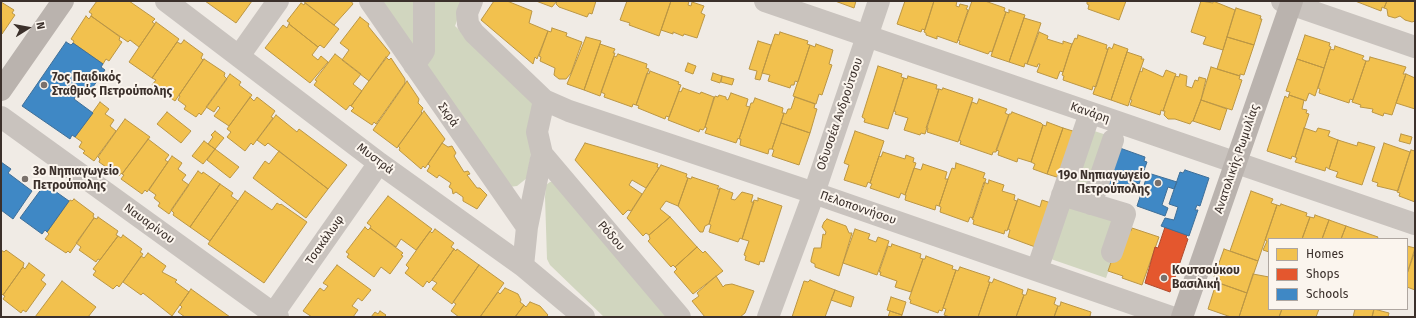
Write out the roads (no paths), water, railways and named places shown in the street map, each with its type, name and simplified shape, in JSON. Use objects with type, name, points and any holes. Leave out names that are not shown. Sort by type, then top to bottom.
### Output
[{"type":"street","points":[[1,90],[63,1]]},
{"type":"street","name":"Μυστρά","points":[[166,1],[379,163],[524,266],[584,317]]},
{"type":"street","points":[[239,56],[278,1]]},
{"type":"street","name":"Σκρά","points":[[370,1],[527,227]]},
{"type":"street","points":[[414,65],[424,51],[424,1]]},
{"type":"street","name":"Πελοποννήσου","points":[[472,1],[467,14],[468,24],[474,33],[544,100],[569,111],[814,193],[1171,317]]},
{"type":"street","name":"Κανάρη","points":[[764,1],[1415,224]]},
{"type":"street","name":"Οδυσσέα Ανδρούτσου","points":[[768,317],[814,193],[879,1]]},
{"type":"street","points":[[1289,2],[1415,47]]},
{"type":"street","name":"Ανατολικής Ρωμυλίας","points":[[1182,317],[1236,163],[1289,2]]},
{"type":"street","points":[[524,266],[527,227],[542,154],[537,132],[544,100]]},
{"type":"street","points":[[1037,270],[1090,113]]},
{"type":"street","name":"Ναυαρίνου","points":[[1,117],[274,316]]},
{"type":"street","points":[[1091,204],[1113,140]]},
{"type":"street","name":"Ρόδου","points":[[542,154],[680,317]]},
{"type":"street","name":"Τσακάλωφ","points":[[274,316],[379,163]]},
{"type":"street","points":[[1062,195],[1125,214],[1112,252]]},
{"type":"place","name":"7ος Παιδικός Σταθμός Πετρούπολης","points":[[44,85]]},
{"type":"place","name":"3ο Νηπιαγωγείο Πετρούπολης","points":[[25,179]]},
{"type":"place","name":"19ο Νηπιαγωγείο Πετρούπολης","points":[[1158,183]]},
{"type":"place","name":"Κουτσούκου Βασιλική","points":[[1164,278]]}]
